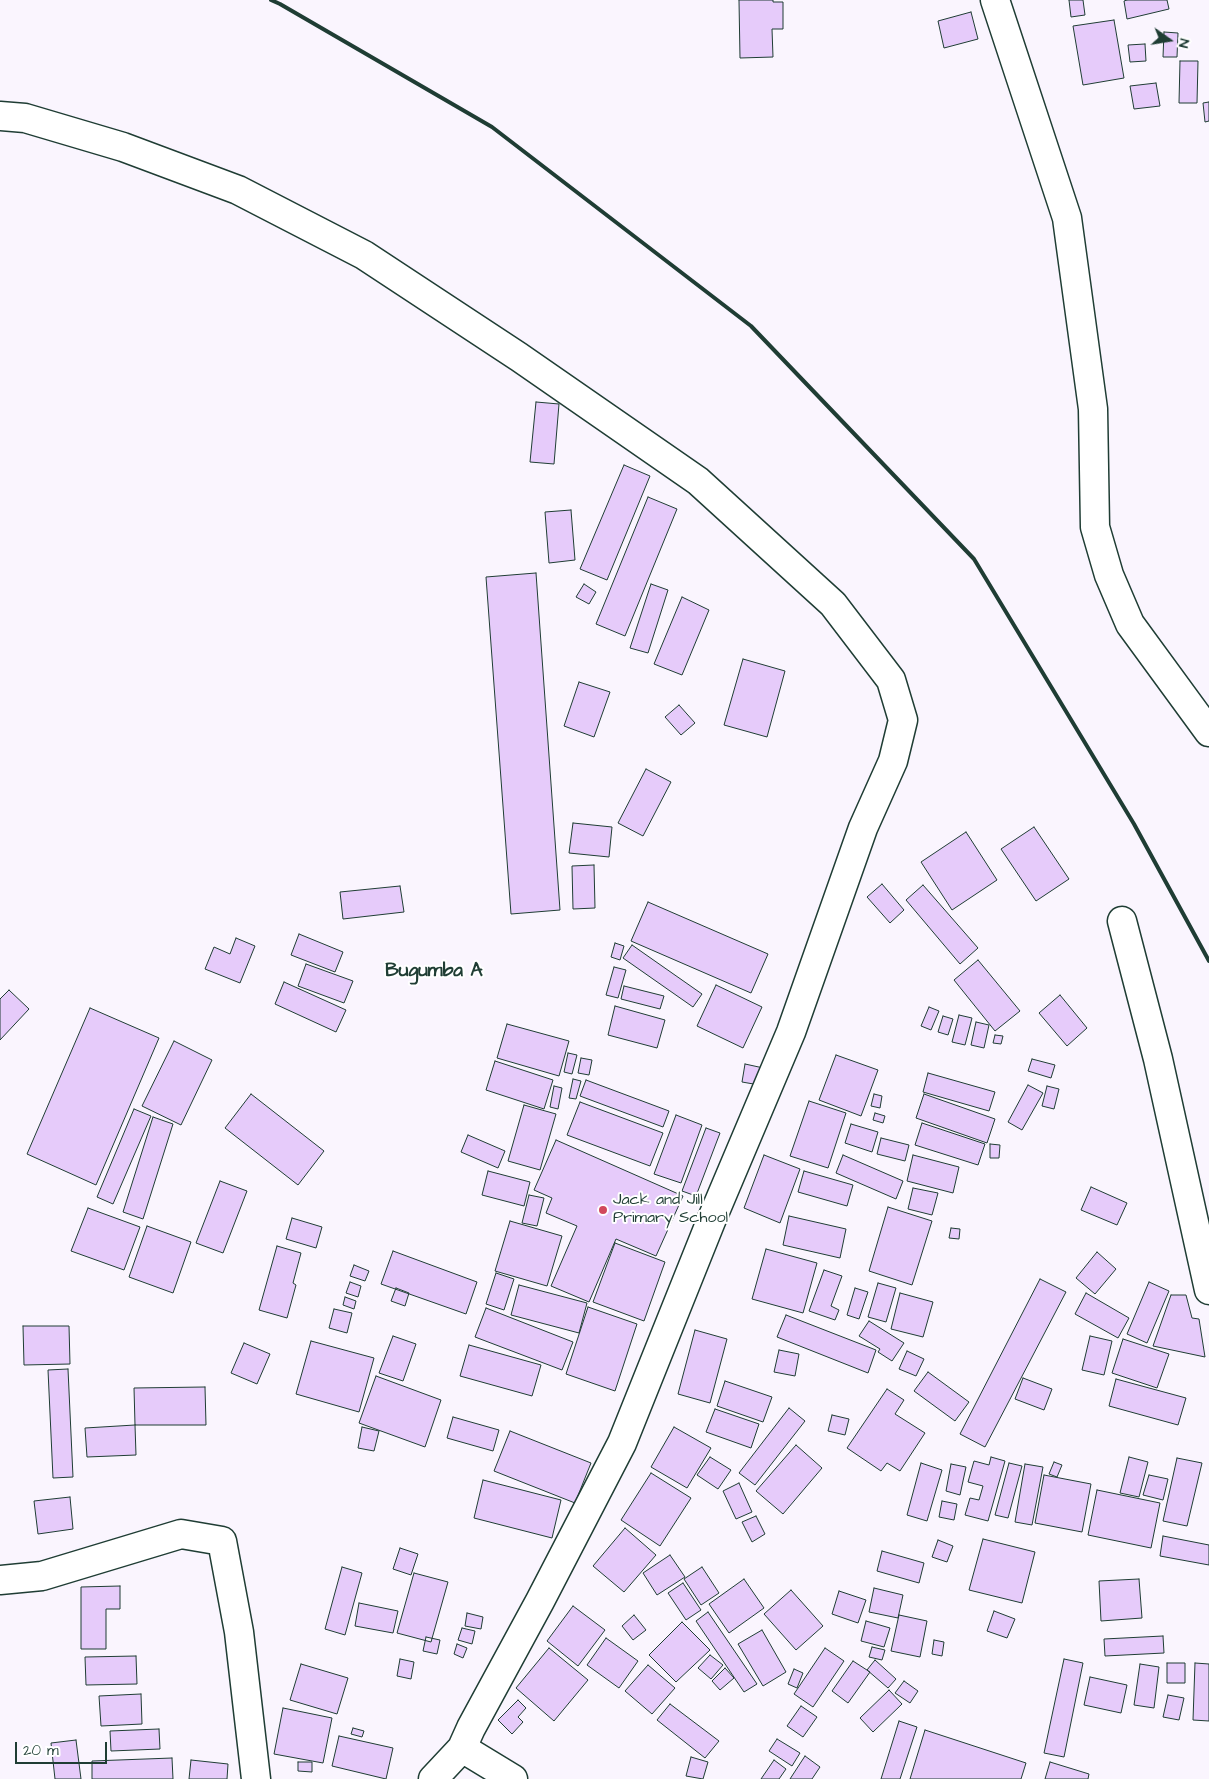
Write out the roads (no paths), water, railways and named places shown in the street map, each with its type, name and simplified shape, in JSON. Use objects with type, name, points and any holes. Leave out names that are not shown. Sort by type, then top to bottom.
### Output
[{"type":"street","points":[[995,0],[1067,218],[1093,408],[1095,527],[1109,575],[1130,624],[1209,732]]},
{"type":"street","points":[[0,116],[24,118],[123,147],[238,190],[364,254],[519,357],[698,481],[833,604],[891,680],[903,720],[893,760],[863,828],[791,1032],[711,1221],[622,1443],[462,1748],[433,1779]]},
{"type":"street","points":[[1122,921],[1158,1060],[1209,1290]]},
{"type":"street","points":[[0,1580],[42,1576],[181,1534],[222,1542],[239,1632],[256,1779]]},
{"type":"street","points":[[462,1748],[513,1779]]},
{"type":"railway","points":[[271,0],[492,127],[751,326],[974,559],[1134,824],[1209,961]]},
{"type":"place","name":"Jack and Jill Primary School","points":[[603,1210]]},
{"type":"district","name":"Bugumba A","points":[[434,972]]}]
